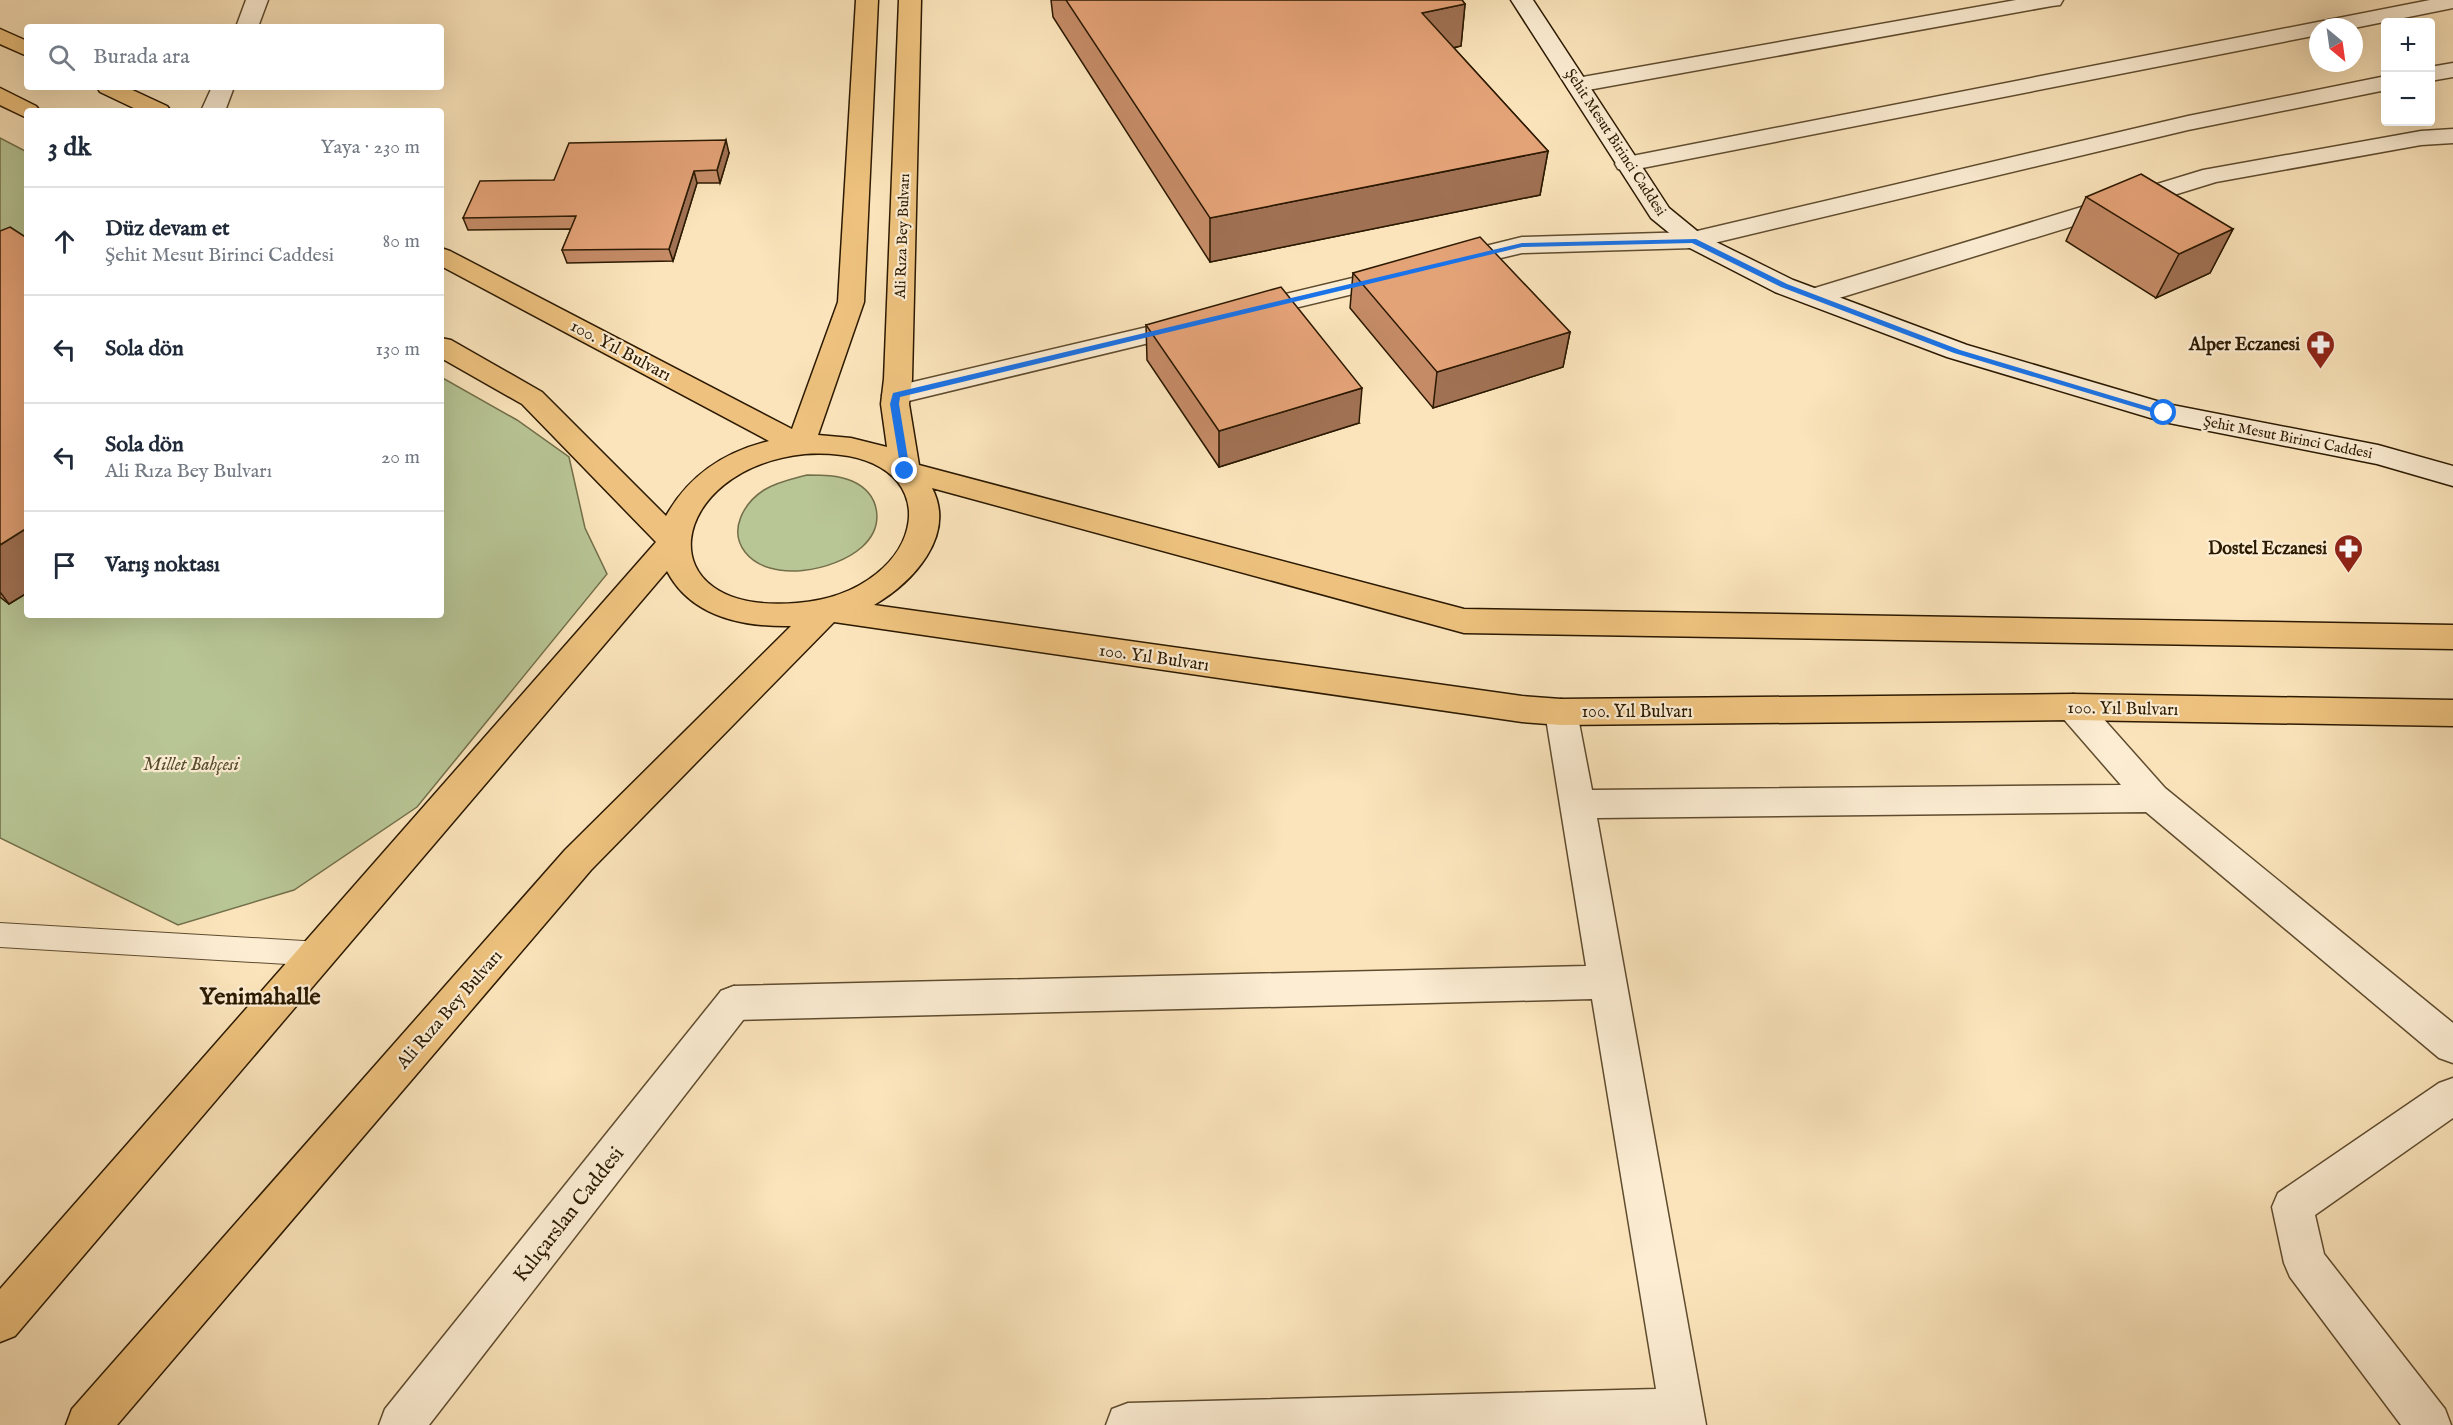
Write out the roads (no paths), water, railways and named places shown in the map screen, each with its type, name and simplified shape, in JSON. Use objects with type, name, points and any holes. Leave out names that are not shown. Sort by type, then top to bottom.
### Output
[{"type":"main road","points":[[800,445],[851,302],[867,0]]},
{"type":"main road","name":"Ali Rıza Bey Bulvarı","points":[[905,471],[895,404],[910,0]]},
{"type":"main road","points":[[0,36],[24,48]]},
{"type":"main road","points":[[114,90],[153,108]]},
{"type":"main road","points":[[0,95],[24,109]]},
{"type":"main road","name":"100. Yıl Bulvarı","points":[[444,258],[800,445]]},
{"type":"main road","points":[[444,348],[532,398],[674,543]]},
{"type":"main road","points":[[905,471],[922,494],[925,511],[926,520],[918,547],[897,573],[866,595],[828,610],[789,616],[752,614],[720,605],[695,588],[678,567],[674,543],[681,515],[700,490],[728,468],[754,456],[800,445],[831,444],[860,448],[885,458],[905,471],[1464,621],[2453,637]]},
{"type":"main road","points":[[0,1321],[674,543]]},
{"type":"main road","name":"100. Yıl Bulvarı","points":[[828,610],[1522,709],[1561,712],[2073,708],[2453,713]]},
{"type":"main road","name":"Ali Rıza Bey Bulvarı","points":[[88,1425],[578,860],[828,610]]},
{"type":"street","points":[[248,24],[257,0]]},
{"type":"street","name":"Şehit Mesut Birinci Caddesi","points":[[1522,0],[1659,213],[1693,240],[1784,286],[1957,351],[2164,413],[2378,455],[2453,476]]},
{"type":"street","points":[[1577,86],[2052,0]]},
{"type":"street","points":[[2363,19],[2453,2]]},
{"type":"street","points":[[1627,164],[2309,30]]},
{"type":"street","points":[[2435,73],[2453,70]]},
{"type":"street","points":[[896,395],[1522,245],[1693,240],[2188,123],[2381,84]]},
{"type":"street","points":[[214,108],[222,90]]},
{"type":"street","points":[[1814,297],[2212,175],[2421,138],[2453,136]]},
{"type":"street","points":[[2073,708],[2153,798],[2453,1046]]},
{"type":"street","points":[[1128,1425],[1682,1418],[1561,712]]},
{"type":"street","points":[[1577,804],[2153,798]]},
{"type":"street","name":"Kılıçarslan Caddesi","points":[[401,1425],[734,1004],[1607,982]]},
{"type":"street","points":[[2429,1425],[2305,1263],[2293,1207],[2453,1096]]},
{"type":"lane","points":[[0,936],[320,954]]},
{"type":"place","name":"Alper Eczanesi","points":[[2321,370]]},
{"type":"place","name":"Dostel Eczanesi","points":[[2348,574]]},
{"type":"district","name":"Yenimahalle","points":[[260,996]]},
{"type":"park label","name":"Millet Bahçesi","points":[[191,764]]}]
